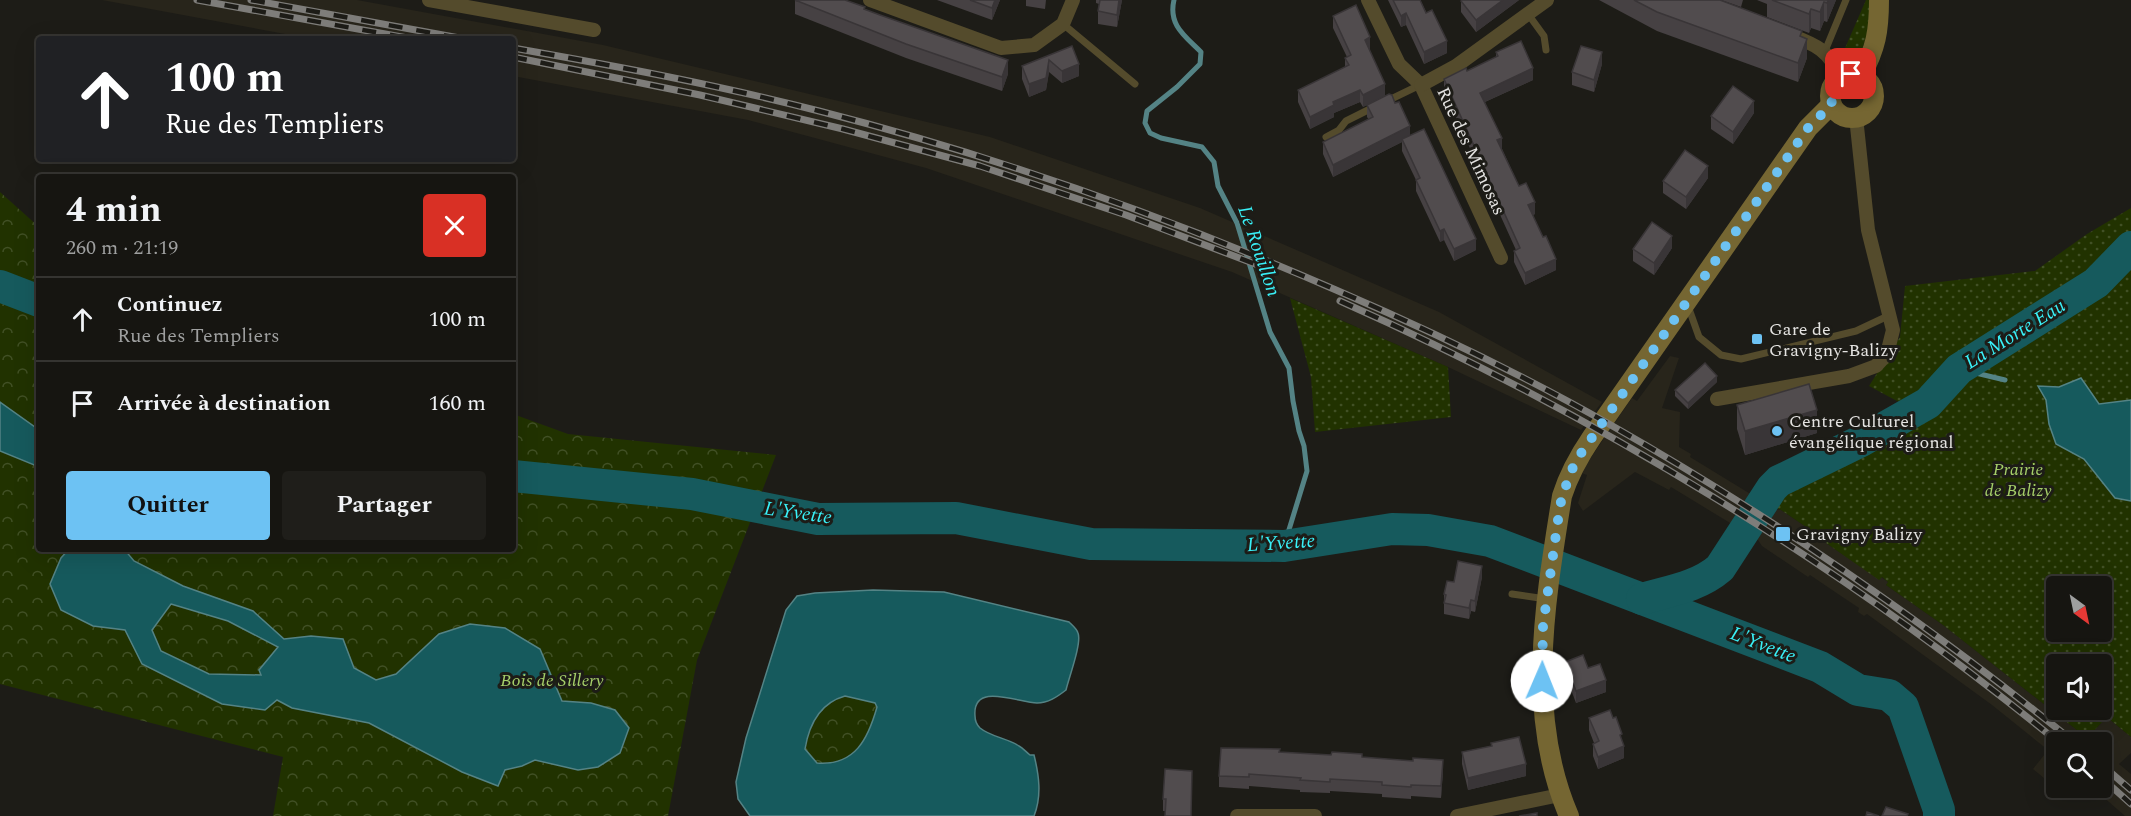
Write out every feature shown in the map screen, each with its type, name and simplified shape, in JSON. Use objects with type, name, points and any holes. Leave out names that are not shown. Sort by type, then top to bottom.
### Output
[{"type":"street","points":[[429,0],[594,30]]},
{"type":"street","points":[[870,0],[1001,48],[1034,45],[1063,24],[1073,0]]},
{"type":"street","name":"Rue des Mimosas","points":[[1368,0],[1399,64],[1421,85],[1501,258]]},
{"type":"street","points":[[1421,85],[1456,66],[1546,0]]},
{"type":"street","points":[[1861,76],[1872,54],[1878,33],[1879,0]]},
{"type":"street","points":[[1778,31],[1825,51],[1833,60],[1841,77]]},
{"type":"street","points":[[1851,74],[1861,76],[1870,83],[1874,93],[1873,104],[1866,113],[1856,117],[1846,117],[1832,104],[1830,94],[1834,84],[1841,77],[1851,74]]},
{"type":"street","points":[[1569,816],[1560,795],[1545,723],[1542,681],[1543,626],[1562,496],[1567,480],[1575,462],[1808,128],[1832,104]]},
{"type":"street","points":[[1717,399],[1865,372],[1876,366],[1887,354],[1893,330],[1868,230],[1856,117]]},
{"type":"street","points":[[1457,816],[1560,795]]},
{"type":"street","points":[[1237,816],[1316,816]]},
{"type":"lane","points":[[1825,51],[1846,0]]},
{"type":"lane","points":[[1528,14],[1544,36],[1546,50]]},
{"type":"lane","points":[[1063,24],[1135,84]]},
{"type":"lane","points":[[1326,137],[1339,130],[1346,121],[1421,85]]},
{"type":"lane","points":[[1687,302],[1699,337],[1721,355],[1741,359],[1856,331],[1890,315]]},
{"type":"lane","points":[[1512,594],[1547,595]]},
{"type":"shaded area","points":[[102,0],[357,0],[603,45],[990,137],[1200,208],[1439,312],[1602,402],[1581,430],[1448,367],[1232,272],[926,168],[748,120],[516,77],[516,36],[296,36]]},
{"type":"shaded area","points":[[1670,356],[1679,358],[1662,408],[1680,412],[1679,447],[1691,454],[1690,457],[1775,509],[1781,510],[1879,579],[1881,577],[1888,582],[1886,585],[1943,625],[2046,706],[2046,720],[2064,720],[2079,732],[2046,732],[2046,748],[1992,705],[1867,614],[1864,616],[1858,612],[1859,608],[1810,575],[1808,577],[1762,546],[1758,540],[1671,487],[1669,490],[1635,472],[1583,511],[1578,503],[1587,475],[1581,473],[1632,398],[1637,401]]},
{"type":"shaded area","points":[[2104,720],[2110,720],[2131,737],[2131,753],[2119,764],[2131,774],[2131,816],[2125,816],[2104,798],[2112,798],[2112,732],[2093,732]]},
{"type":"shaded area","points":[[2046,753],[2046,780],[2033,769]]},
{"type":"green space","points":[[1866,0],[1870,0],[1865,42],[1852,63],[1839,57],[1842,55]]},
{"type":"green space","name":"Bois de Sillery","points":[[0,192],[36,224],[36,552],[516,552],[516,415],[568,434],[776,455],[697,660],[668,816],[273,816],[283,757],[0,684]]},
{"type":"green space","name":"Prairie de Balizy","points":[[2131,208],[2131,737],[2110,720],[2112,654],[2046,654],[2046,706],[1943,625],[1886,585],[1888,582],[1882,577],[1879,580],[1826,543],[1827,541],[1781,510],[1769,505],[1782,488],[1885,440],[1925,416],[1869,386],[1900,337],[1905,286],[2035,271],[2087,234]]},
{"type":"green space","points":[[1290,298],[1448,367],[1451,417],[1315,432],[1311,377]]},
{"type":"green space","points":[[845,696],[875,703],[877,707],[869,730],[858,748],[850,755],[830,763],[817,763],[805,749],[813,724],[829,704]]},
{"type":"green space","name":"Prairie de Balizy","points":[[2064,720],[2104,720],[2093,732],[2079,732]]},
{"type":"water","points":[[2081,378],[2099,404],[2131,400],[2131,501],[2115,498],[2084,459],[2056,444],[2049,424],[2046,400],[2038,386],[2059,387]]},
{"type":"water","points":[[0,402],[36,428],[36,466],[0,451]]},
{"type":"water","points":[[66,552],[126,552],[134,561],[183,586],[253,611],[284,639],[311,636],[343,639],[354,668],[376,680],[396,674],[439,634],[470,624],[505,628],[540,649],[562,701],[591,703],[615,710],[629,728],[620,753],[598,767],[578,770],[535,760],[505,770],[498,786],[462,772],[369,723],[292,708],[277,700],[265,710],[222,704],[142,664],[125,630],[93,626],[61,610],[50,584],[61,558]],"holes":[[[171,604],[228,621],[278,647],[259,670],[261,675],[209,674],[161,651],[152,630]]]},
{"type":"water","points":[[873,590],[944,592],[1069,622],[1077,630],[1078,644],[1066,690],[1041,703],[998,696],[981,699],[976,705],[975,719],[980,728],[1034,755],[1039,786],[1034,816],[750,816],[738,799],[736,782],[746,738],[786,610],[797,596]],"holes":[[[845,696],[875,703],[877,707],[869,730],[858,748],[850,755],[830,763],[817,763],[805,749],[809,732],[817,716],[836,699]]]},
{"type":"building","points":[[795,0],[845,0],[880,15],[1008,60],[1002,77],[906,44]]},
{"type":"building","points":[[970,0],[995,0],[992,8]]},
{"type":"building","points":[[1100,0],[1119,0],[1117,15],[1098,11]]},
{"type":"building","points":[[1393,0],[1420,0],[1426,13],[1432,10],[1447,41],[1424,52],[1406,13],[1401,16]]},
{"type":"building","points":[[1462,0],[1503,0],[1476,20]]},
{"type":"building","points":[[1634,0],[1720,0],[1802,31],[1800,36],[1807,39],[1798,63],[1657,12]]},
{"type":"building","points":[[1772,0],[1828,0],[1827,3],[1824,2],[1820,12],[1811,9],[1809,14]]},
{"type":"building","points":[[1356,5],[1370,37],[1365,40],[1385,84],[1363,95],[1360,90],[1333,102],[1334,105],[1310,117],[1298,90],[1349,65],[1345,58],[1351,55],[1333,16]]},
{"type":"building","points":[[1521,41],[1533,68],[1480,93],[1502,138],[1497,140],[1519,186],[1526,183],[1535,202],[1528,205],[1556,259],[1525,273],[1514,251],[1520,248],[1444,79],[1498,56],[1496,52]]},
{"type":"building","points":[[1072,46],[1079,64],[1062,71],[1049,60],[1046,78],[1029,84],[1022,66]]},
{"type":"building","points":[[1581,46],[1602,52],[1594,80],[1572,72]]},
{"type":"building","points":[[1733,86],[1754,101],[1733,132],[1711,116]]},
{"type":"building","points":[[1389,94],[1392,95],[1395,103],[1399,102],[1410,126],[1333,165],[1323,142],[1373,117],[1367,105]]},
{"type":"building","points":[[1424,129],[1476,239],[1454,249],[1444,229],[1440,231],[1416,180],[1420,178],[1402,139]]},
{"type":"building","points":[[1685,150],[1708,166],[1686,197],[1663,181]]},
{"type":"building","points":[[1652,222],[1672,236],[1654,263],[1633,249]]},
{"type":"building","points":[[1705,363],[1717,376],[1688,403],[1675,390]]},
{"type":"building","points":[[1809,384],[1817,410],[1745,431],[1737,405]]},
{"type":"building","points":[[1458,561],[1482,566],[1475,601],[1471,600],[1469,608],[1444,603],[1447,581],[1454,582]]},
{"type":"building","points":[[1583,655],[1588,668],[1600,664],[1606,680],[1576,691],[1565,662]]},
{"type":"building","points":[[1610,710],[1613,718],[1616,717],[1624,746],[1598,757],[1593,744],[1599,741],[1589,718]]},
{"type":"building","points":[[1519,737],[1526,764],[1468,778],[1462,752],[1492,746],[1491,743]]},
{"type":"building","points":[[1221,748],[1280,749],[1279,752],[1331,755],[1332,752],[1362,754],[1362,757],[1413,761],[1413,758],[1443,760],[1441,786],[1411,785],[1411,787],[1382,785],[1382,782],[1330,779],[1330,782],[1249,774],[1249,777],[1219,776]]},
{"type":"building","points":[[1165,769],[1192,771],[1191,816],[1165,816],[1166,799],[1163,799]]},
{"type":"building","points":[[1886,807],[1908,814],[1907,816],[1882,816]]},
{"type":"building","points":[[1867,812],[1879,816],[1866,816]]},
{"type":"building","points":[[1537,813],[1537,816],[1519,816]]},
{"type":"waterway","name":"Le Rouillon","points":[[1174,0],[1173,16],[1179,29],[1201,52],[1200,64],[1177,87],[1147,111],[1145,123],[1150,133],[1161,138],[1202,147],[1214,162],[1218,186],[1237,223],[1270,332],[1289,368],[1307,471],[1284,546]]},
{"type":"waterway","name":"La Morte Eau","points":[[1642,599],[1683,588],[1702,580],[1720,568],[1772,488],[1779,481],[1861,441],[1928,403],[1959,369],[2096,283],[2131,247]]},
{"type":"waterway","name":"L'Yvette","points":[[0,286],[36,300]]},
{"type":"waterway","points":[[1959,369],[2005,380]]},
{"type":"waterway","name":"Le Rouillon","points":[[516,476],[692,494],[818,519],[956,518],[1091,544],[1284,546],[1392,529],[1428,530],[1490,541],[1820,667],[1858,690],[1889,695],[1903,707],[1939,810],[1939,816]]},
{"type":"railway","points":[[197,0],[396,36]]},
{"type":"railway","points":[[251,0],[449,36]]},
{"type":"railway","points":[[516,49],[743,93],[819,111],[951,148],[1145,213],[1273,263],[1371,305],[1542,388],[1609,424],[1730,496],[1790,534],[1906,614],[2062,732]]},
{"type":"railway","points":[[516,58],[700,95],[843,129],[980,166],[1126,215],[1263,267]]},
{"type":"railway","points":[[1340,301],[1436,345],[1530,393],[1714,498],[1803,554],[1890,614],[2046,733]]},
{"type":"railway","points":[[2112,774],[2131,790]]},
{"type":"railway","points":[[2112,787],[2131,804]]},
{"type":"place","name":"Gare de Gravigny-Balizy","points":[[1757,339]]},
{"type":"place","name":"Centre Culturel évangélique régional","points":[[1777,431]]},
{"type":"place","name":"Gravigny Balizy","points":[[1783,534]]},
{"type":"route","points":[[1542,681],[1543,626],[1547,592],[1562,496],[1575,462],[1808,128],[1832,104],[1830,94],[1834,84],[1841,77],[1851,74]]}]
